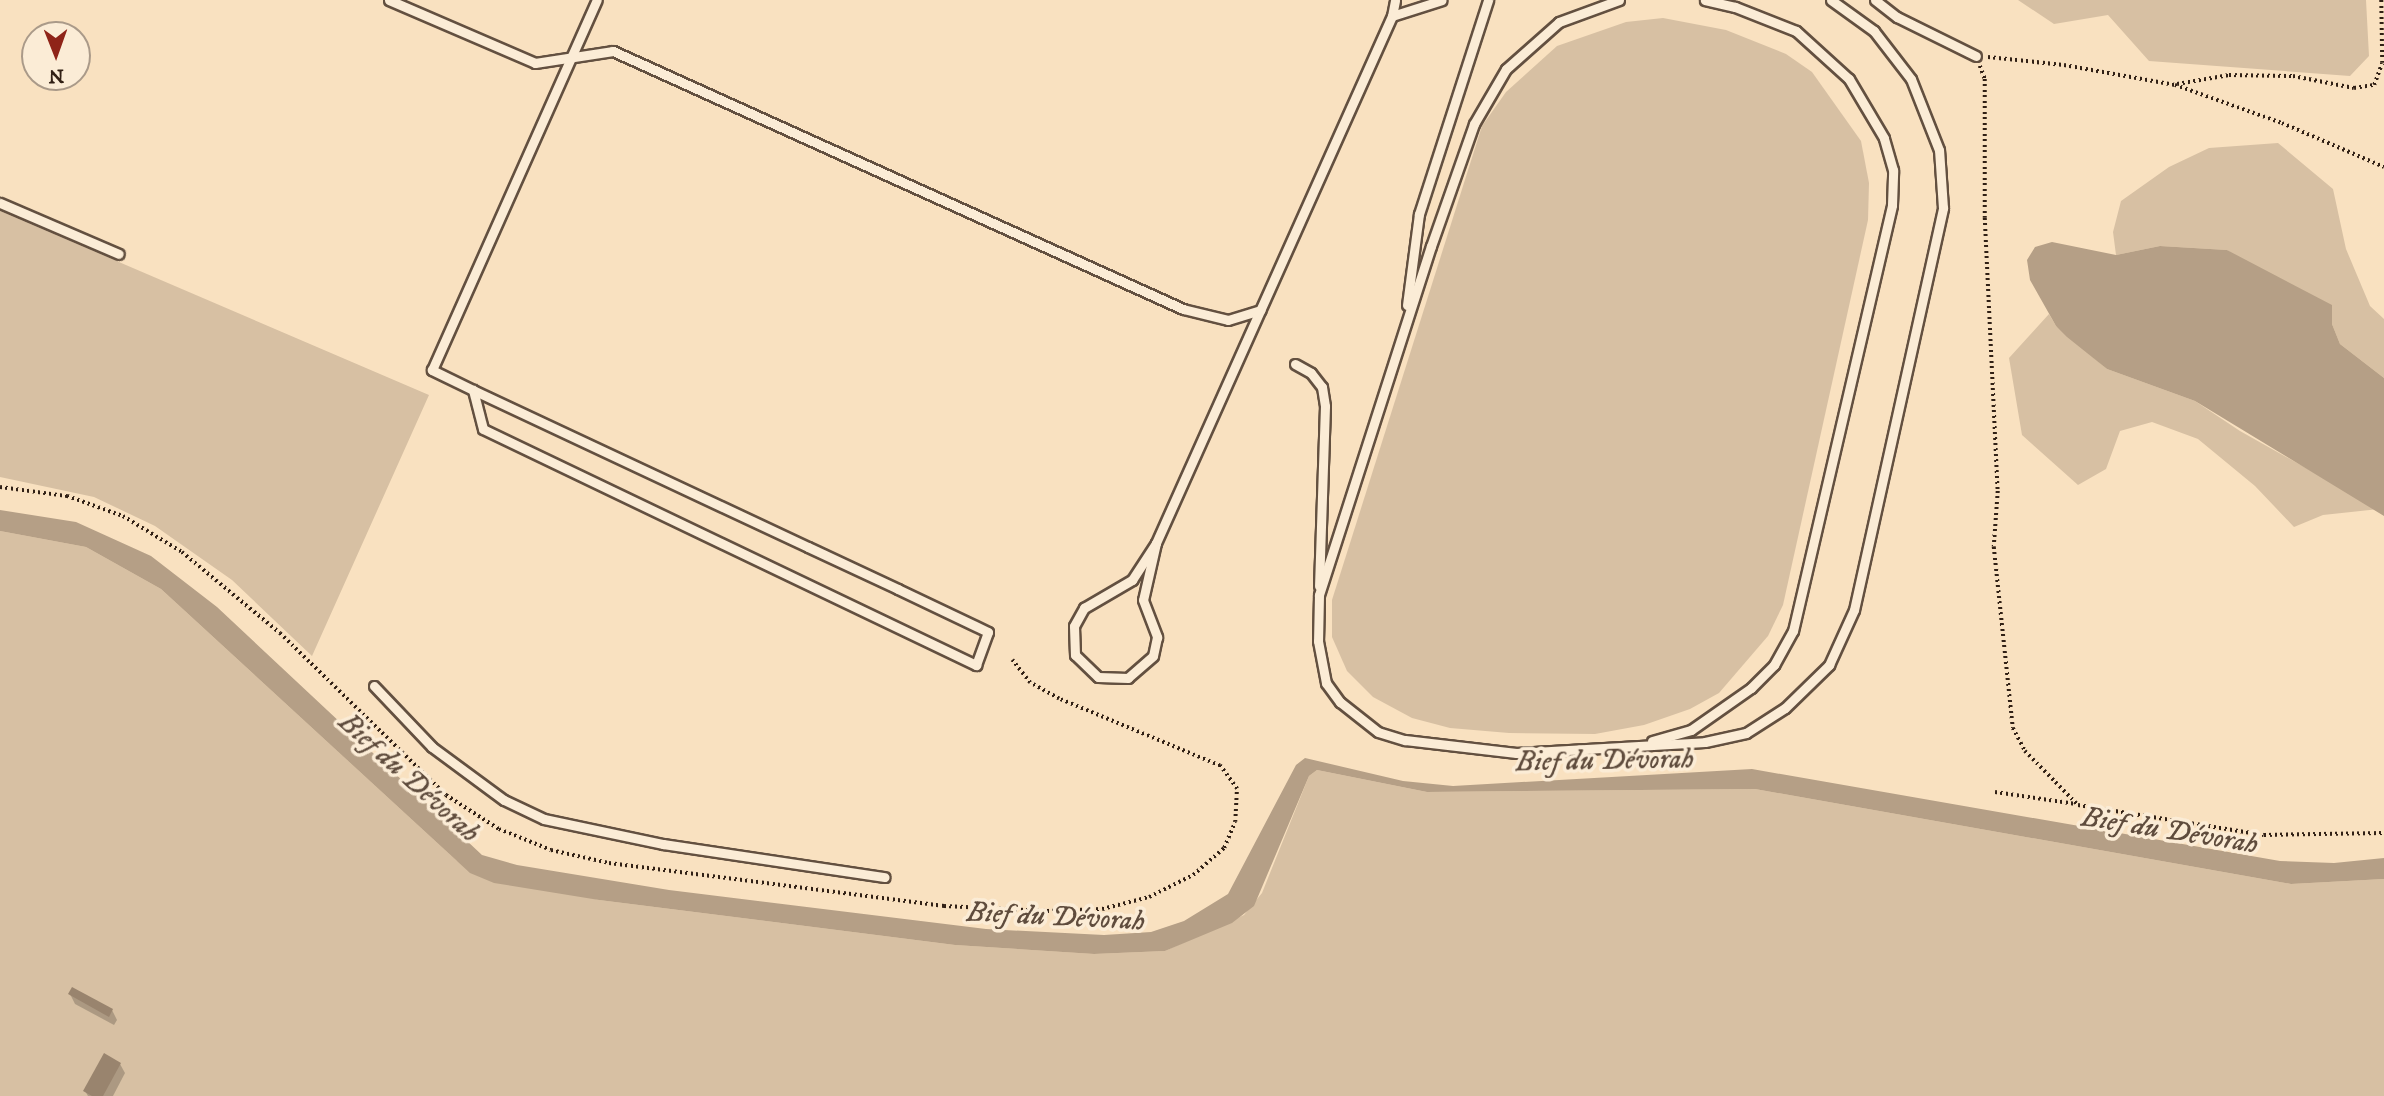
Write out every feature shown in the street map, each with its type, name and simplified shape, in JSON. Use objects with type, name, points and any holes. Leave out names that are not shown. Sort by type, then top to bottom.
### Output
[{"type":"lane","points":[[389,0],[535,63],[613,51],[1207,318],[1228,320],[1260,310]]},
{"type":"lane","points":[[473,390],[482,429],[976,665],[988,632],[432,370],[597,0]]},
{"type":"lane","points":[[1156,543],[1143,600],[1157,637],[1153,656],[1142,671],[1128,678],[1098,677],[1076,655],[1074,626],[1084,608],[1132,580],[1156,543],[1392,16],[1395,0]]},
{"type":"lane","points":[[1392,16],[1442,0]]},
{"type":"lane","points":[[1404,330],[1419,214],[1488,0]]},
{"type":"lane","points":[[1319,595],[1404,330],[1486,97],[1506,69],[1559,22],[1619,0]]},
{"type":"lane","points":[[1637,745],[1691,730],[1725,708],[1774,665],[1793,631],[1892,205],[1893,170],[1884,138],[1849,79],[1796,31],[1735,6],[1705,0]]},
{"type":"lane","points":[[1295,364],[1311,373],[1322,387],[1325,406],[1318,641],[1326,683],[1340,702],[1378,732],[1405,740],[1516,753],[1705,742],[1746,733],[1785,708],[1829,665],[1854,610],[1943,208],[1939,150],[1911,79],[1874,32],[1831,0]]},
{"type":"lane","points":[[1875,0],[1907,22],[1976,56]]},
{"type":"lane","points":[[0,203],[119,254]]},
{"type":"lane","points":[[374,686],[432,747],[505,800],[544,819],[663,844],[885,877]]},
{"type":"path","points":[[2175,85],[2229,75],[2293,76],[2354,88],[2374,85],[2382,63],[2381,0]]},
{"type":"path","points":[[2078,805],[2025,751],[2011,716],[1994,547],[1998,491],[1985,218],[1986,79],[1976,56],[2064,65],[2175,85],[2282,123],[2384,167]]},
{"type":"path","points":[[0,487],[67,496],[122,516],[182,552],[280,633],[446,795],[499,829],[551,850],[609,863],[944,906],[1048,911],[1102,909],[1149,897],[1193,875],[1224,848],[1236,822],[1237,789],[1220,766],[1059,699],[1030,683],[1012,660]]},
{"type":"path","points":[[1995,792],[2264,835],[2384,833]]},
{"type":"shaded area","points":[[2018,0],[2366,0],[2369,56],[2350,76],[2149,61],[2108,15],[2054,24]]},
{"type":"shaded area","points":[[1663,18],[1726,30],[1786,54],[1812,72],[1861,141],[1869,183],[1868,220],[1783,605],[1768,636],[1719,693],[1690,709],[1644,725],[1595,734],[1509,733],[1450,728],[1412,718],[1373,697],[1347,671],[1332,637],[1332,600],[1482,126],[1506,92],[1557,46],[1626,22]]},
{"type":"shaded area","points":[[2278,143],[2333,189],[2346,249],[2370,306],[2384,319],[2384,378],[2340,344],[2332,324],[2227,250],[2160,246],[2116,255],[2113,232],[2121,201],[2169,167],[2209,148]]},
{"type":"shaded area","points":[[0,211],[429,395],[312,656],[232,580],[155,526],[94,497],[0,477]]},
{"type":"shaded area","points":[[2052,242],[2116,255],[2160,246],[2227,250],[2332,305],[2332,324],[2340,344],[2384,378],[2384,516],[2195,401],[2107,369],[2067,337],[2056,326],[2030,280],[2027,260],[2035,247]]},
{"type":"shaded area","points":[[2049,314],[2056,326],[2107,369],[2195,401],[2240,431],[2379,509],[2323,515],[2294,527],[2255,486],[2198,439],[2152,422],[2120,431],[2106,469],[2078,485],[2022,435],[2009,358]]},
{"type":"shaded area","points":[[0,510],[76,522],[151,556],[217,607],[482,855],[517,865],[669,890],[986,929],[1104,935],[1151,932],[1184,921],[1228,894],[1296,765],[1305,758],[1403,781],[1453,786],[1752,769],[2280,861],[2334,863],[2384,858],[2384,879],[2291,884],[1755,789],[1427,792],[1317,770],[1309,776],[1254,906],[1232,923],[1165,951],[1094,954],[955,945],[599,900],[494,883],[470,873],[161,589],[86,547],[0,531]]},
{"type":"shaded area","points":[[0,531],[86,547],[161,589],[457,861],[599,900],[955,945],[1094,954],[1165,951],[1244,915],[1262,893],[1309,776],[1317,770],[1427,792],[1755,789],[2291,884],[2384,879],[2384,1096],[0,1096]]},
{"type":"building","points":[[72,987],[113,1009],[109,1017],[68,994]]},
{"type":"building","points":[[104,1053],[121,1063],[103,1096],[92,1096],[83,1091]]},
{"type":"water label","name":"Bief du Dévorah","points":[[1605,761]]},
{"type":"water label","name":"Bief du Dévorah","points":[[409,778]]},
{"type":"water label","name":"Bief du Dévorah","points":[[2170,831]]},
{"type":"water label","name":"Bief du Dévorah","points":[[1056,917]]}]
